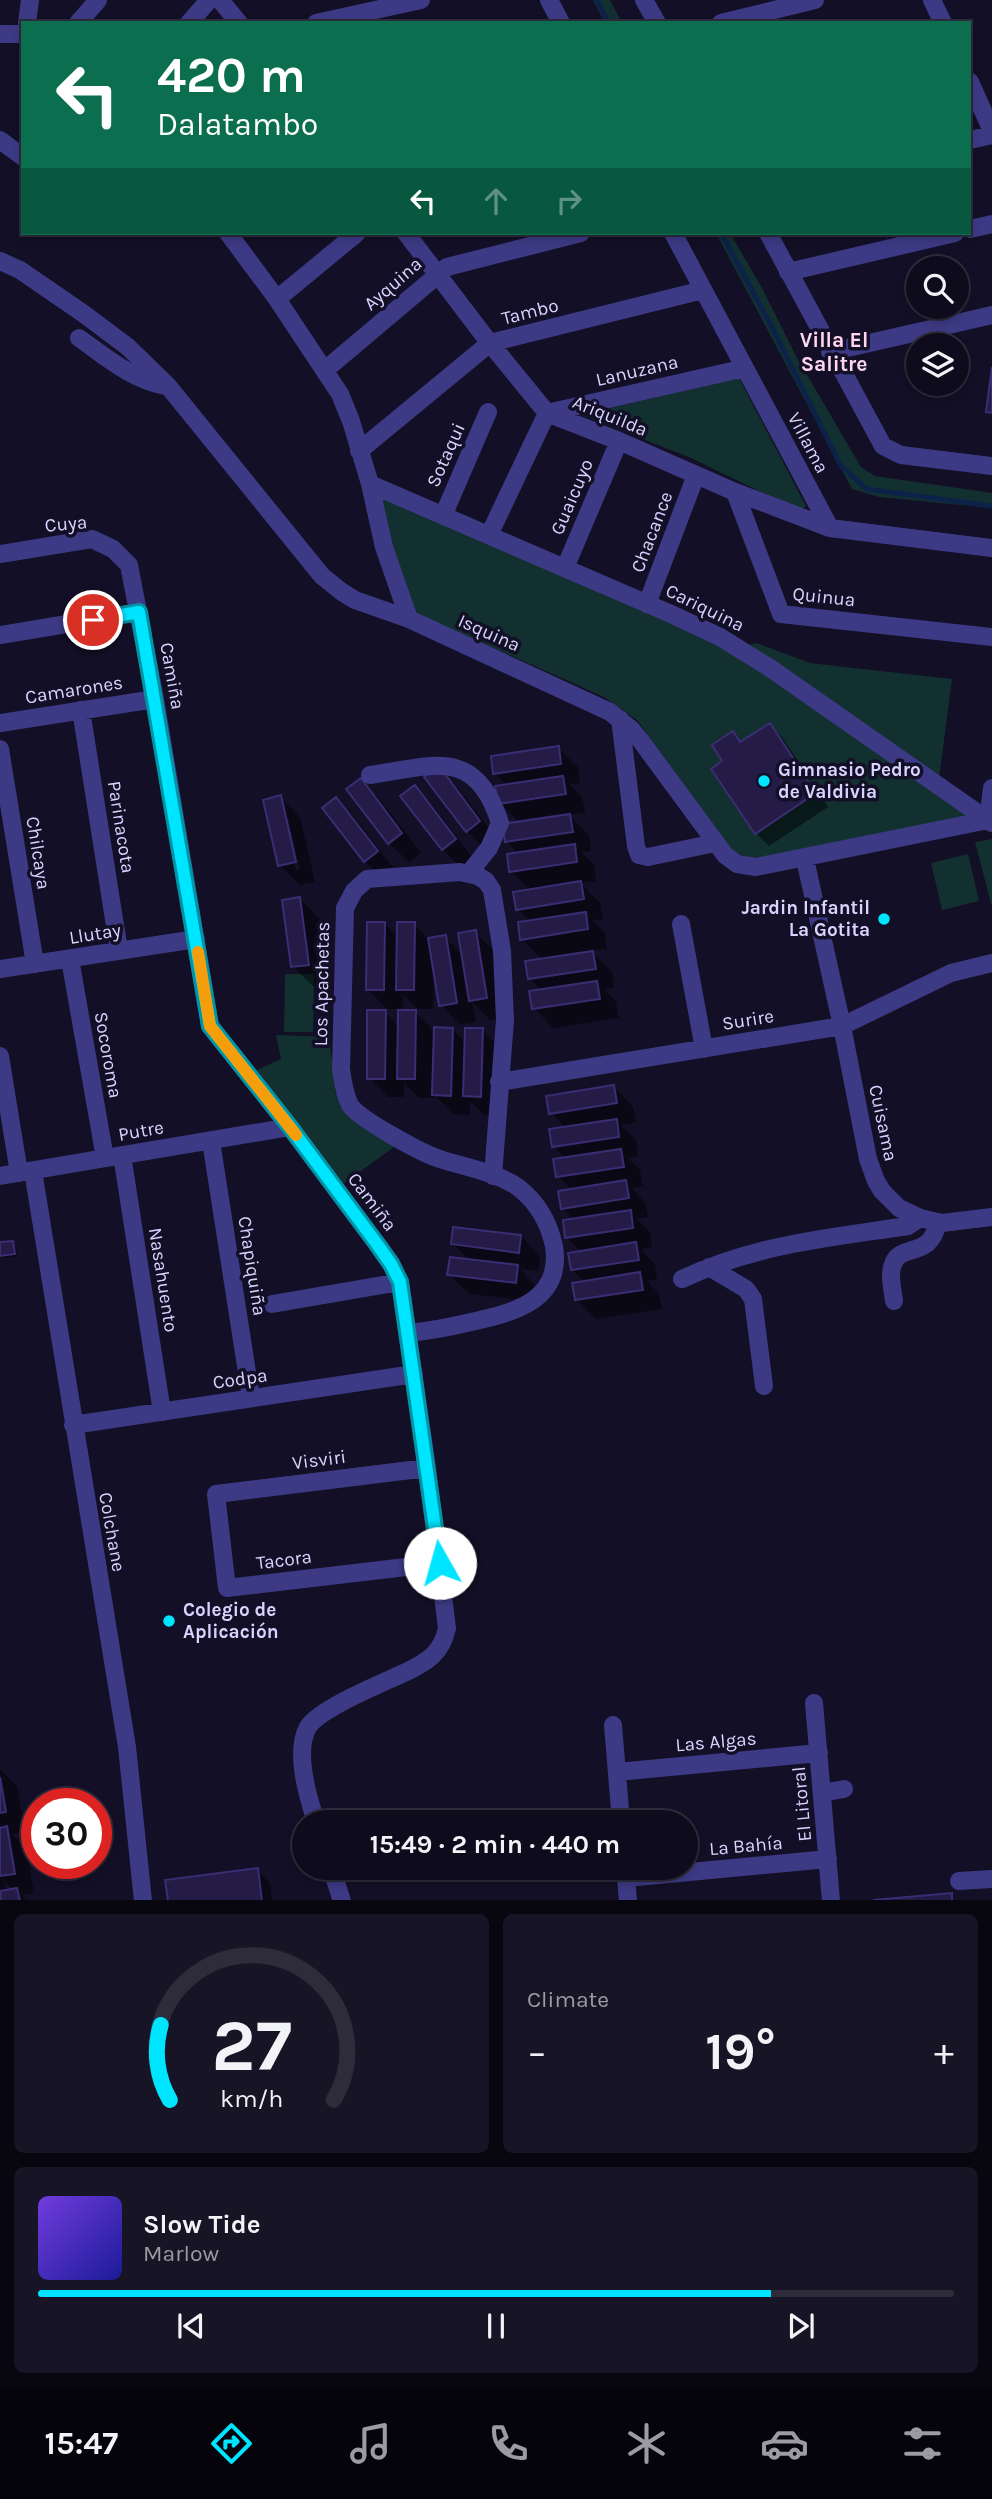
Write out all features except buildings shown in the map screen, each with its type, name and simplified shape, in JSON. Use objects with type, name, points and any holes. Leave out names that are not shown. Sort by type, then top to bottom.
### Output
[{"type":"street","points":[[27,21],[30,0]]},
{"type":"street","points":[[80,21],[98,0]]},
{"type":"street","points":[[191,21],[209,0]]},
{"type":"street","points":[[220,0],[237,21]]},
{"type":"street","points":[[325,21],[421,0]]},
{"type":"street","points":[[550,0],[560,21]]},
{"type":"street","points":[[644,0],[656,21]]},
{"type":"street","points":[[729,21],[815,0]]},
{"type":"street","points":[[932,0],[942,21]]},
{"type":"street","points":[[0,34],[21,34]]},
{"type":"street","points":[[971,84],[992,133],[971,140]]},
{"type":"street","points":[[0,140],[21,156]]},
{"type":"street","points":[[971,229],[992,224]]},
{"type":"street","points":[[229,235],[277,299],[340,394],[351,421],[370,484],[384,547],[409,620]]},
{"type":"street","points":[[277,299],[355,235]]},
{"type":"street","name":"Ariquilda","points":[[408,235],[490,344],[547,413],[735,492],[830,528]]},
{"type":"street","name":"Ayquina","points":[[325,370],[447,267],[573,235]]},
{"type":"street","name":"Villama","points":[[674,235],[830,528]]},
{"type":"street","points":[[769,235],[878,439],[890,451],[901,455],[992,467]]},
{"type":"street","points":[[788,272],[946,235]]},
{"type":"street","name":"Isquina","points":[[0,261],[20,270],[84,314],[128,347],[168,386],[322,576],[355,600],[409,620],[599,706],[620,719],[640,741],[715,843],[731,860],[747,867],[805,859],[934,830],[990,822]]},
{"type":"street","name":"Tambo","points":[[359,451],[490,344],[703,290]]},
{"type":"street","points":[[830,352],[992,315]]},
{"type":"street","points":[[79,338],[124,370],[150,383],[168,386]]},
{"type":"street","name":"Lanuzana","points":[[547,413],[745,368]]},
{"type":"street","name":"Sotaqui","points":[[443,516],[488,412]]},
{"type":"street","points":[[489,535],[547,413]]},
{"type":"street","name":"Guaicuyo","points":[[565,568],[619,441]]},
{"type":"street","name":"Chacance","points":[[647,604],[696,475]]},
{"type":"street","name":"Cariquina","points":[[370,484],[696,625],[746,652],[990,822]]},
{"type":"street","name":"Quinua","points":[[735,492],[781,614],[992,637]]},
{"type":"street","points":[[830,528],[992,548]]},
{"type":"street","name":"Cuya","points":[[0,554],[92,539],[113,549],[129,565]]},
{"type":"street","name":"Camiña","points":[[129,565],[155,699],[210,1026],[290,1127],[391,1264],[400,1282],[428,1468],[447,1628],[441,1647],[435,1655],[419,1666],[318,1716],[305,1733],[303,1765],[312,1810]]},
{"type":"street","points":[[0,635],[139,612]]},
{"type":"street","name":"Camarones","points":[[0,723],[155,699]]},
{"type":"street","name":"Parinacota","points":[[80,710],[119,951]]},
{"type":"street","points":[[620,719],[639,855],[648,857],[715,843]]},
{"type":"street","name":"Chilcaya","points":[[0,749],[35,964]]},
{"type":"street","points":[[370,775],[441,764],[466,770],[494,803],[500,822],[489,848],[469,873],[486,881],[492,890],[502,951],[505,1020],[493,1176]]},
{"type":"street","points":[[990,822],[992,788]]},
{"type":"street","name":"Cuisama","points":[[805,859],[871,1170],[890,1200],[899,1208],[920,1218],[938,1222],[992,1217]]},
{"type":"street","name":"Los Apachetas","points":[[408,1333],[434,1330],[516,1311],[536,1299],[549,1281],[554,1250],[548,1225],[542,1214],[516,1186],[506,1180],[436,1158],[363,1118],[351,1106],[346,1094],[341,1069],[345,908],[354,891],[367,879],[469,873]]},
{"type":"street","points":[[681,924],[705,1049]]},
{"type":"street","name":"Llutay","points":[[0,969],[196,939]]},
{"type":"street","name":"Socoroma","points":[[70,959],[114,1157]]},
{"type":"street","name":"Surire","points":[[499,1082],[842,1026],[951,973],[992,963]]},
{"type":"street","name":"Colchane","points":[[0,1056],[26,1172],[73,1425],[127,1747],[143,1900]]},
{"type":"street","name":"Putre","points":[[0,1176],[290,1127]]},
{"type":"street","name":"Chapiquiña","points":[[211,1141],[251,1398]]},
{"type":"street","name":"Nasahuento","points":[[114,1157],[162,1412]]},
{"type":"street","points":[[682,1279],[766,1248],[908,1226],[920,1218]]},
{"type":"street","points":[[894,1301],[891,1273],[894,1262],[901,1254],[929,1244],[938,1222]]},
{"type":"street","points":[[709,1267],[747,1289],[753,1299],[764,1386]]},
{"type":"street","points":[[272,1304],[400,1282]]},
{"type":"street","name":"Codpa","points":[[73,1425],[414,1374]]},
{"type":"street","name":"Visviri","points":[[216,1494],[428,1468]]},
{"type":"street","name":"Tacora","points":[[216,1494],[227,1588],[440,1563]]},
{"type":"street","name":"El Litoral","points":[[814,1703],[831,1900]]},
{"type":"street","points":[[612,1725],[620,1810]]},
{"type":"street","name":"Las Algas","points":[[617,1772],[819,1753]]},
{"type":"street","points":[[822,1793],[844,1789]]},
{"type":"street","name":"La Bahía","points":[[698,1868],[828,1859]]},
{"type":"street","points":[[335,1880],[342,1900]]},
{"type":"street","points":[[627,1880],[628,1900]]},
{"type":"street","points":[[959,1881],[992,1880]]},
{"type":"green space","points":[[593,0],[610,0],[621,21],[604,21]]},
{"type":"green space","points":[[717,235],[731,235],[762,288],[796,356],[861,467],[875,476],[992,493],[992,508],[879,497],[852,489]]},
{"type":"green space","points":[[739,378],[806,506],[800,511],[691,458],[581,415]]},
{"type":"green space","points":[[377,495],[457,525],[728,650],[757,643],[810,663],[952,679],[939,779],[971,817],[804,850],[755,858],[739,855],[730,848],[637,720],[604,697],[415,613],[401,582]]},
{"type":"green space","points":[[992,839],[992,907],[975,842]]},
{"type":"green space","points":[[968,854],[979,901],[942,910],[931,863]]},
{"type":"green space","points":[[285,974],[314,974],[313,1032],[284,1032]]},
{"type":"green space","points":[[276,1035],[329,1037],[336,1093],[347,1112],[397,1145],[340,1186],[257,1070],[281,1059]]},
{"type":"waterway","points":[[597,0],[608,21]]},
{"type":"waterway","points":[[722,235],[773,329],[841,466],[867,489],[992,506]]},
{"type":"slow traffic","points":[[198,952],[210,1026],[296,1135]]},
{"type":"place","name":"Gimnasio Pedro de Valdivia","points":[[764,781]]},
{"type":"place","name":"Jardin Infantil La Gotita","points":[[884,919]]},
{"type":"place","name":"Colegio de Aplicación","points":[[169,1621]]},
{"type":"district","name":"Villa El Salitre","points":[[834,352]]},
{"type":"route","points":[[93,620],[139,612],[210,1026],[377,1244],[400,1282],[440,1563]]}]
